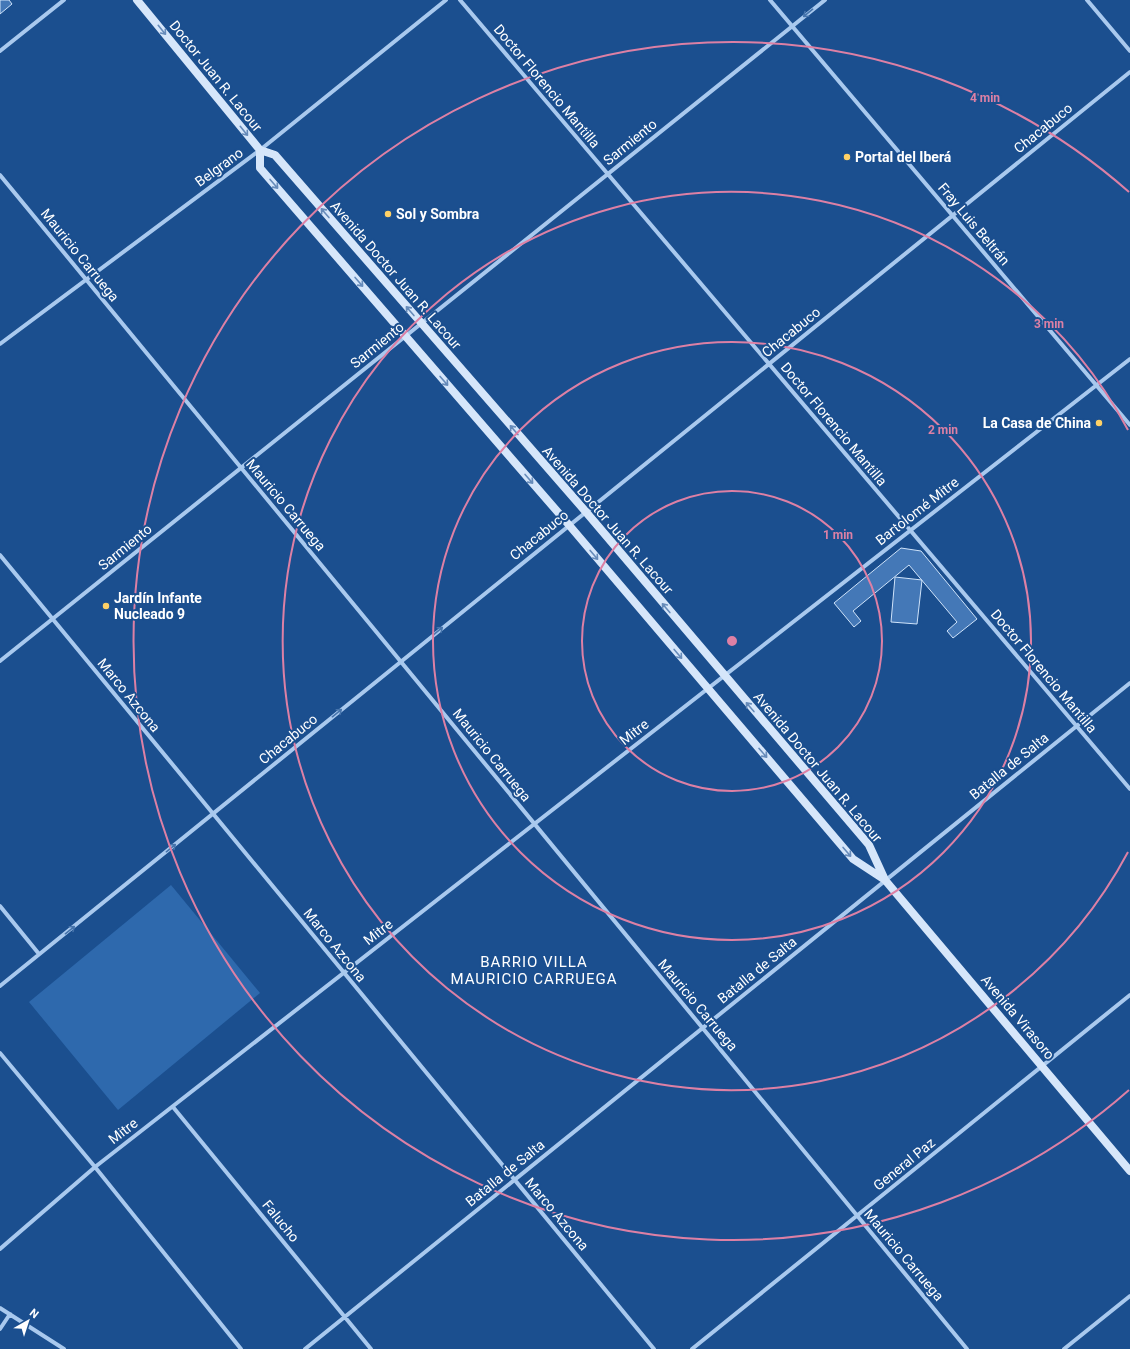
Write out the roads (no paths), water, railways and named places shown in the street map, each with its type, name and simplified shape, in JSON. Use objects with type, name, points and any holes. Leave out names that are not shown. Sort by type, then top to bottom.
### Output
[{"type":"street","points":[[0,51],[64,0]]},
{"type":"street","name":"Doctor Juan R. Lacour","points":[[137,0],[260,150]]},
{"type":"street","name":"Belgrano","points":[[0,344],[85,279],[260,150],[446,0]]},
{"type":"street","name":"Doctor Florencio Mantilla","points":[[460,0],[1130,789]]},
{"type":"street","name":"Fray Luis Beltrán","points":[[770,0],[1130,425]]},
{"type":"street","name":"Sarmiento","points":[[0,661],[825,0]]},
{"type":"street","points":[[1087,0],[1130,51]]},
{"type":"street","name":"Chacabuco","points":[[0,986],[1130,72]]},
{"type":"street","points":[[260,150],[260,168],[569,525],[853,859],[885,880]]},
{"type":"street","name":"Avenida Doctor Juan R. Lacour","points":[[260,150],[275,155],[586,512],[720,679],[869,845],[885,880]]},
{"type":"street","name":"Mauricio Carruega","points":[[0,175],[967,1349]]},
{"type":"street","name":"Bartolomé Mitre","points":[[720,679],[1130,359]]},
{"type":"street","name":"Marco Azcona","points":[[0,555],[654,1349]]},
{"type":"street","name":"Mitre","points":[[0,1249],[95,1167],[720,679]]},
{"type":"street","name":"Batalla de Salta","points":[[304,1349],[1130,683]]},
{"type":"street","name":"Avenida Virasoro","points":[[885,880],[1130,1171]]},
{"type":"street","points":[[0,906],[39,954]]},
{"type":"street","name":"General Paz","points":[[692,1349],[1130,995]]},
{"type":"street","points":[[0,1053],[95,1167],[241,1349]]},
{"type":"street","name":"Falucho","points":[[173,1107],[371,1349]]},
{"type":"street","points":[[1064,1349],[1130,1296]]},
{"type":"street","points":[[0,1308],[64,1349]]},
{"type":"street","points":[[0,1329],[10,1314]]},
{"type":"place","name":"Portal del Iberá","points":[[847,157]]},
{"type":"place","name":"Sol y Sombra","points":[[388,214]]},
{"type":"place","name":"La Casa de China","points":[[1099,423]]},
{"type":"place","name":"Jardín Infante Nucleado 9","points":[[106,606]]},
{"type":"district","name":"BARRIO VILLA MAURICIO CARRUEGA","points":[[534,970]]}]
